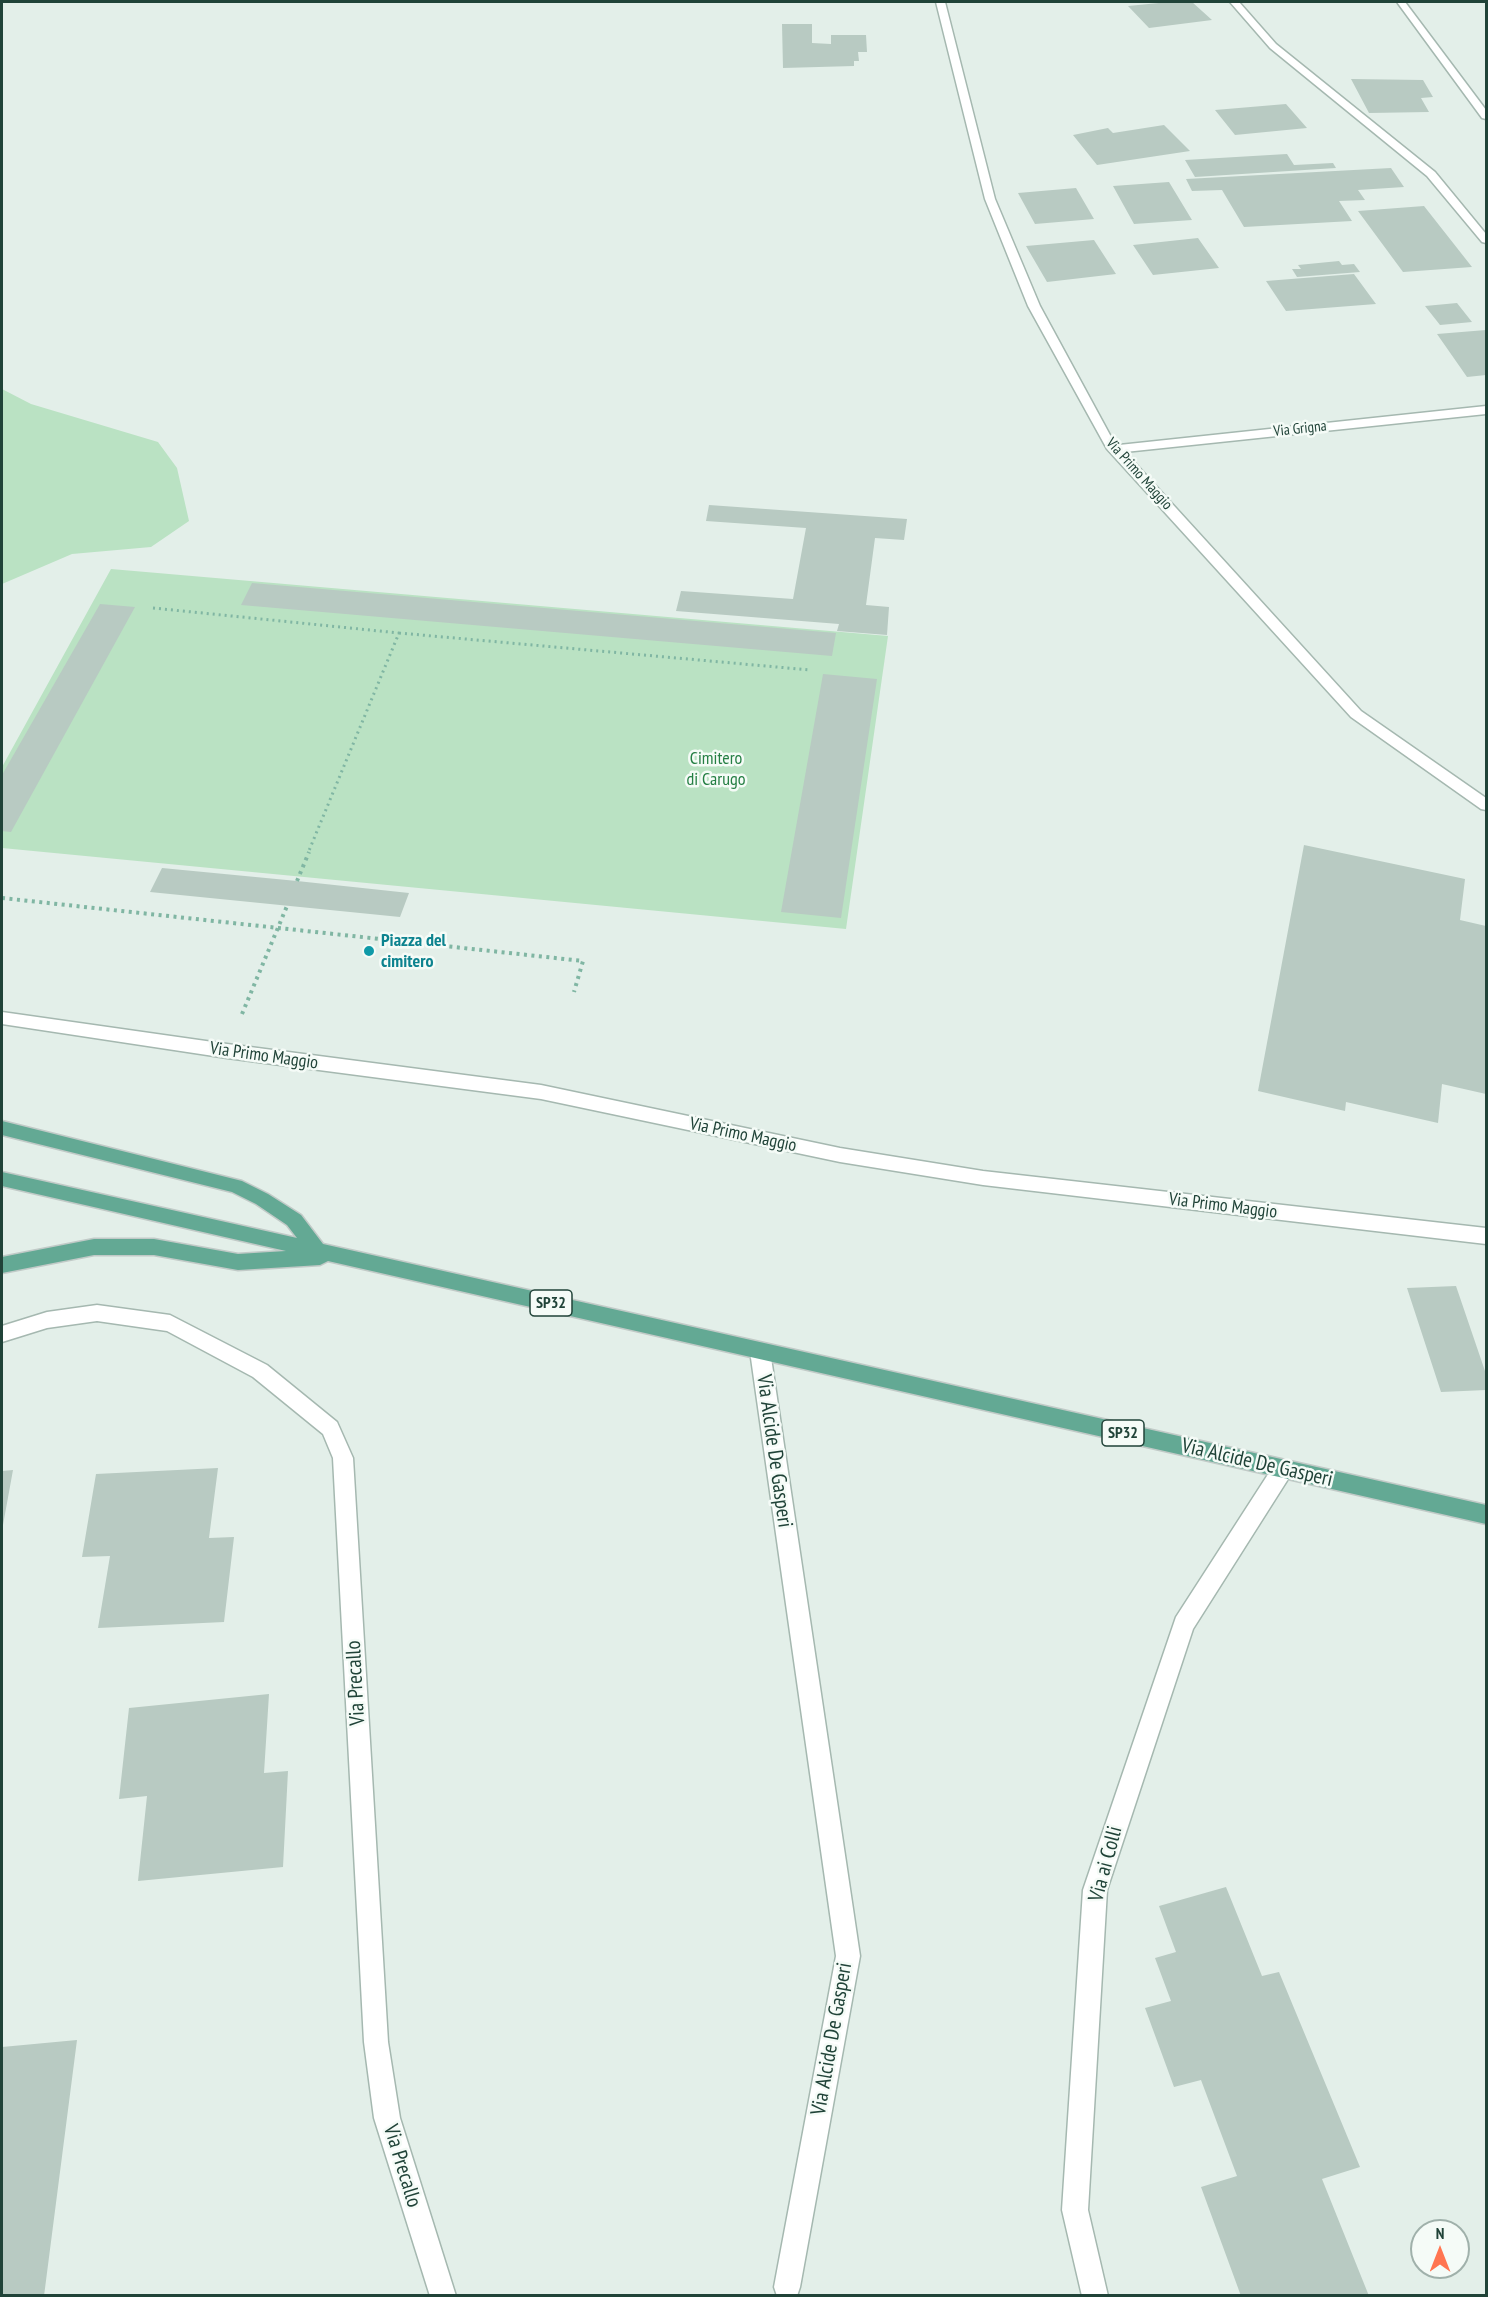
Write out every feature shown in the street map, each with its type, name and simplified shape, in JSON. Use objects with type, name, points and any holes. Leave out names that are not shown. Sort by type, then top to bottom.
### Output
[{"type":"main road","points":[[2,1128],[236,1186],[262,1199],[294,1220],[317,1250]]},
{"type":"main road","name":"SP32","points":[[2,1179],[760,1351]]},
{"type":"main road","points":[[2,1265],[64,1252],[127,1246],[154,1247],[216,1260],[238,1262],[343,1256]]},
{"type":"main road","name":"Via Alcide De Gasperi","points":[[760,1351],[1486,1515]]},
{"type":"street","name":"Via Primo Maggio","points":[[940,2],[990,200],[1007,244],[1048,336],[1113,448],[1356,714],[1486,805]]},
{"type":"street","points":[[1234,2],[1273,46],[1431,174],[1486,240]]},
{"type":"street","points":[[1401,2],[1486,116]]},
{"type":"street","name":"Via Grigna","points":[[1113,448],[1486,410]]},
{"type":"street","name":"Via Primo Maggio","points":[[2,1017],[227,1051],[541,1092],[840,1155],[983,1178],[1486,1236]]},
{"type":"street","name":"Via Precallo","points":[[2,1334],[47,1320],[97,1313],[170,1323],[260,1371],[330,1428],[343,1458],[376,2042],[387,2118],[443,2295]]},
{"type":"street","name":"Via Alcide De Gasperi","points":[[760,1351],[848,1956],[787,2288]]},
{"type":"street","name":"Via ai Colli","points":[[1095,2295],[1075,2210],[1095,1890],[1184,1624],[1283,1469]]},
{"type":"path","points":[[153,608],[810,670]]},
{"type":"path","points":[[297,881],[399,633]]},
{"type":"path","points":[[2,898],[583,961],[574,992]]},
{"type":"path","points":[[227,1051],[287,906]]},
{"type":"green space","points":[[2,389],[31,404],[158,442],[177,468],[189,521],[151,547],[72,554],[2,584]]},
{"type":"green space","name":"Cimitero di Carugo","points":[[111,569],[888,636],[846,929],[2,848],[2,767]]},
{"type":"building","points":[[1192,2],[1212,20],[1149,28],[1128,6]]},
{"type":"building","points":[[782,24],[812,24],[812,43],[831,44],[831,35],[866,35],[867,52],[858,52],[859,61],[854,61],[854,66],[783,68]]},
{"type":"building","points":[[1351,79],[1423,80],[1433,97],[1421,98],[1429,112],[1369,113]]},
{"type":"building","points":[[1286,104],[1307,128],[1235,135],[1215,110]]},
{"type":"building","points":[[1164,125],[1190,151],[1097,165],[1073,135],[1108,128],[1113,133]]},
{"type":"building","points":[[1287,154],[1294,165],[1333,163],[1336,168],[1195,177],[1185,160]]},
{"type":"building","points":[[1391,168],[1404,187],[1358,190],[1365,200],[1339,201],[1352,221],[1244,227],[1222,190],[1192,191],[1186,179]]},
{"type":"building","points":[[1169,182],[1192,220],[1134,224],[1113,186]]},
{"type":"building","points":[[1076,188],[1094,219],[1035,224],[1018,193]]},
{"type":"building","points":[[1424,206],[1472,267],[1403,272],[1358,211]]},
{"type":"building","points":[[1198,238],[1219,268],[1153,275],[1133,245]]},
{"type":"building","points":[[1094,240],[1116,274],[1047,282],[1026,246]]},
{"type":"building","points":[[1339,261],[1342,265],[1354,264],[1360,272],[1297,277],[1292,269],[1301,269],[1298,265]]},
{"type":"building","points":[[1354,274],[1376,304],[1286,311],[1266,281]]},
{"type":"building","points":[[1457,303],[1472,322],[1440,325],[1425,306]]},
{"type":"building","points":[[1486,330],[1486,375],[1467,377],[1437,334]]},
{"type":"building","points":[[709,505],[907,519],[904,540],[875,538],[866,605],[889,607],[887,635],[837,631],[839,624],[676,611],[681,591],[793,599],[806,528],[706,521]]},
{"type":"building","points":[[252,583],[836,633],[832,656],[241,605]]},
{"type":"building","points":[[100,604],[135,607],[11,832],[2,831],[2,775]]},
{"type":"building","points":[[823,674],[877,679],[841,918],[781,912]]},
{"type":"building","points":[[1304,845],[1465,879],[1460,920],[1486,926],[1486,1094],[1442,1084],[1438,1123],[1346,1102],[1345,1111],[1258,1091]]},
{"type":"building","points":[[162,868],[409,893],[400,917],[150,892]]},
{"type":"building","points":[[1456,1286],[1486,1374],[1486,1390],[1441,1392],[1407,1288]]},
{"type":"building","points":[[218,1468],[209,1538],[234,1537],[224,1622],[98,1628],[110,1556],[82,1557],[96,1474]]},
{"type":"building","points":[[13,1470],[3,1525],[2,1525],[2,1471]]},
{"type":"building","points":[[269,1694],[264,1773],[288,1771],[283,1867],[138,1881],[147,1796],[119,1799],[129,1708]]},
{"type":"building","points":[[1226,1887],[1262,1976],[1279,1972],[1360,2167],[1322,2179],[1369,2296],[1241,2296],[1201,2187],[1237,2176],[1201,2080],[1174,2087],[1145,2008],[1171,2001],[1155,1958],[1176,1952],[1159,1906]]},
{"type":"building","points":[[77,2040],[44,2296],[2,2296],[2,2047]]},
{"type":"place","name":"Piazza del cimitero","points":[[369,951]]}]
